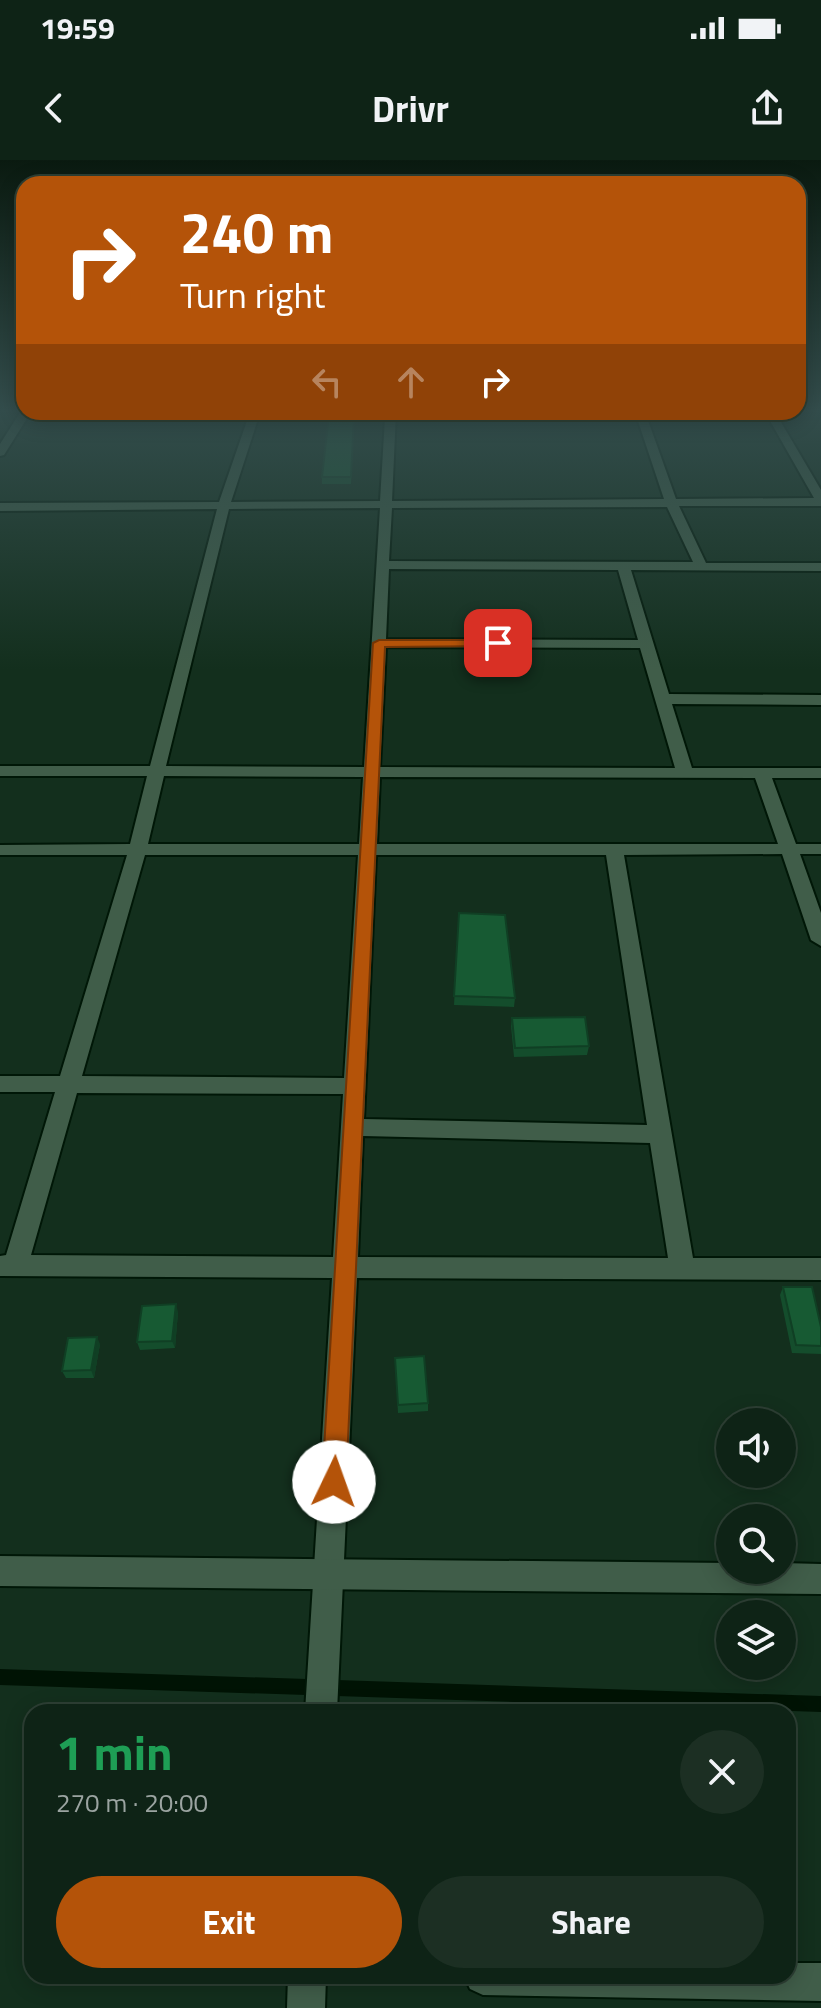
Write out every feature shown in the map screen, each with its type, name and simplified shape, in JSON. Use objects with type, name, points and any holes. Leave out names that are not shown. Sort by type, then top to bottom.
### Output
[{"type":"street","points":[[226,497],[137,851],[68,1086],[8,1266],[821,1269]]},
{"type":"street","points":[[321,1704],[386,497]]},
{"type":"street","points":[[669,497],[701,566]]},
{"type":"street","points":[[0,507],[821,501]]},
{"type":"street","points":[[383,565],[821,567]]},
{"type":"street","points":[[623,566],[685,773]]},
{"type":"street","points":[[379,643],[647,644]]},
{"type":"street","points":[[663,699],[821,700]]},
{"type":"street","points":[[0,771],[821,773]]},
{"type":"street","points":[[762,773],[821,940]]},
{"type":"street","points":[[614,849],[682,1269]]},
{"type":"street","points":[[0,850],[821,849]]},
{"type":"street","points":[[0,1084],[354,1086]]},
{"type":"street","points":[[352,1127],[660,1134]]},
{"type":"street","points":[[0,1571],[821,1579]]},
{"type":"street","points":[[796,1982],[821,1982]]},
{"type":"street","points":[[306,2008],[307,1984]]},
{"type":"building","points":[[459,913],[505,915],[515,998],[454,996]]},
{"type":"building","points":[[585,1017],[589,1046],[515,1048],[512,1018]]},
{"type":"building","points":[[783,1287],[812,1287],[821,1327],[821,1346],[796,1345]]},
{"type":"building","points":[[176,1304],[172,1341],[137,1342],[142,1306]]},
{"type":"building","points":[[97,1337],[91,1370],[62,1371],[68,1338]]},
{"type":"building","points":[[424,1356],[428,1403],[398,1405],[395,1358]]},
{"type":"waterway","points":[[0,1677],[821,1704]]},
{"type":"route","points":[[334,1482],[379,643],[498,643]]}]
